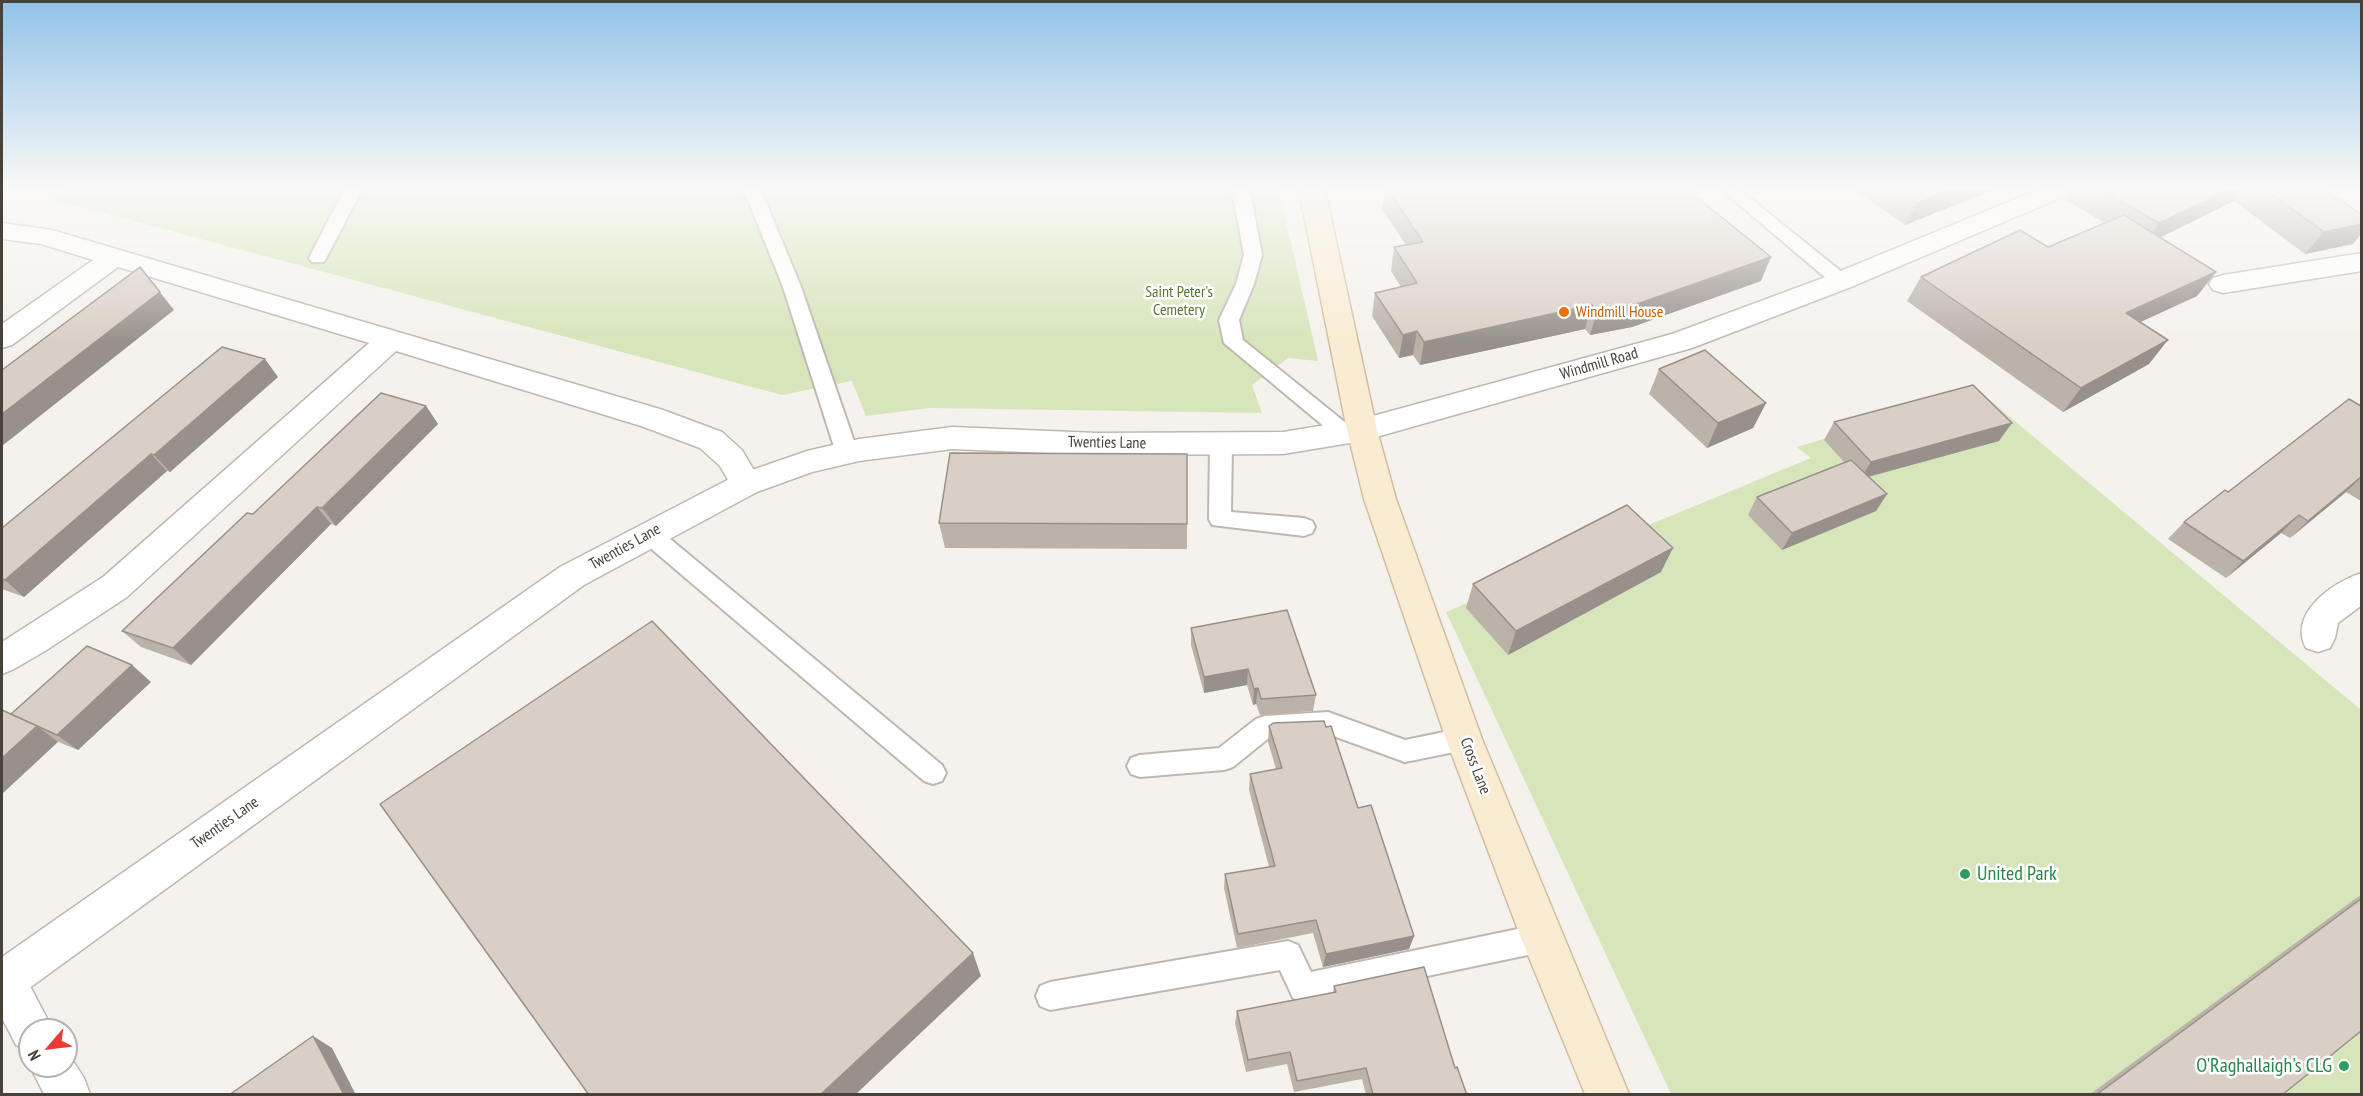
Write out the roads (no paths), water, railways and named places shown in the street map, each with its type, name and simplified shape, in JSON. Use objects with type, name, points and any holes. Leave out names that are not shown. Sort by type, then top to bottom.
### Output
[{"type":"main road","points":[[1325,241],[1354,431]]},
{"type":"main road","name":"Cross Lane","points":[[1354,431],[1464,739],[1607,1095]]},
{"type":"street","points":[[61,241],[652,418],[711,440],[731,458],[746,484]]},
{"type":"street","name":"Windmill Road","points":[[1354,431],[1682,341],[1841,281],[1936,241]]},
{"type":"street","points":[[2,338],[115,257]]},
{"type":"street","points":[[2223,284],[2361,262]]},
{"type":"street","points":[[2,659],[115,587],[392,340]]},
{"type":"street","name":"Twenties Lane","points":[[3,981],[572,576],[746,484],[807,462],[848,453],[952,438],[1097,444],[1283,443],[1354,431]]},
{"type":"street","points":[[2318,638],[2322,616],[2361,586]]},
{"type":"street","points":[[3,981],[25,1018]]},
{"type":"street","points":[[59,1078],[68,1095]]},
{"type":"lane","points":[[318,258],[327,241]]},
{"type":"lane","points":[[773,241],[792,287],[848,453]]},
{"type":"lane","points":[[1250,241],[1253,255],[1245,284],[1229,320],[1234,343],[1354,431]]},
{"type":"lane","points":[[1792,241],[1841,281]]},
{"type":"lane","points":[[1221,443],[1220,519],[1304,527]]},
{"type":"lane","points":[[649,534],[933,773]]},
{"type":"lane","points":[[1140,766],[1224,759],[1265,727],[1328,723],[1405,751],[1464,739]]},
{"type":"lane","points":[[1050,996],[1288,955],[1303,988],[1542,938]]},
{"type":"place","name":"Windmill House","points":[[1564,312]]},
{"type":"place","name":"United Park","points":[[1965,874]]},
{"type":"place","name":"O'Raghallaigh's CLG","points":[[2344,1066]]},
{"type":"park label","name":"Saint Peter's Cemetery","points":[[1179,301]]}]
